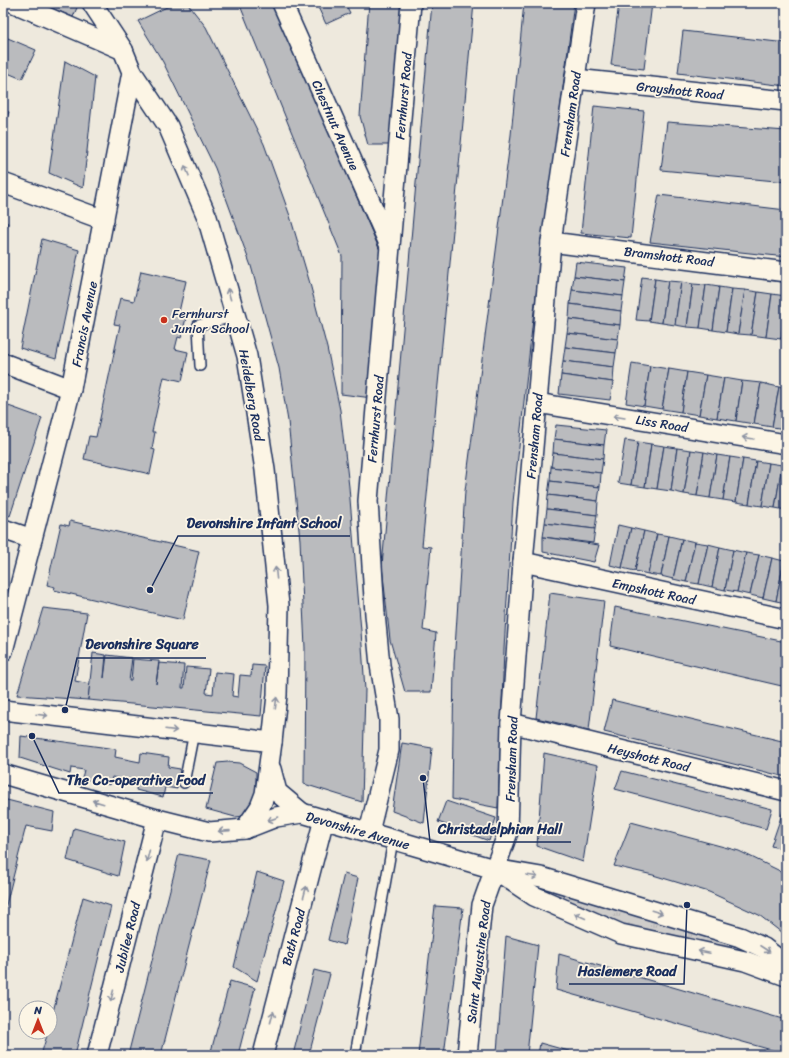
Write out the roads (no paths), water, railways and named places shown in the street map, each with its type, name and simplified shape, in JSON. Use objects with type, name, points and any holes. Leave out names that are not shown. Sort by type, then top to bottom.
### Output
[{"type":"street","points":[[14,3],[123,50]]},
{"type":"street","points":[[92,3],[123,50],[132,72]]},
{"type":"street","name":"Chestnut Avenue","points":[[282,3],[391,248]]},
{"type":"street","name":"Fernhurst Road","points":[[369,832],[389,750],[389,719],[380,665],[375,614],[368,501],[411,3]]},
{"type":"street","name":"Frensham Road","points":[[494,869],[508,832],[511,723],[523,562],[551,242],[586,3]]},
{"type":"street","name":"Francis Avenue","points":[[3,651],[71,388],[132,72]]},
{"type":"street","name":"Heidelberg Road","points":[[132,72],[168,126],[207,217],[247,356],[265,470],[279,605],[277,695],[265,794],[260,807],[245,829]]},
{"type":"street","name":"Grayshott Road","points":[[575,79],[786,101]]},
{"type":"street","points":[[3,183],[104,220]]},
{"type":"street","name":"Bramshott Road","points":[[551,242],[786,272]]},
{"type":"street","points":[[3,363],[71,388]]},
{"type":"street","name":"Liss Road","points":[[537,403],[786,444]]},
{"type":"street","points":[[3,529],[32,539]]},
{"type":"street","name":"Empshott Road","points":[[523,562],[786,620]]},
{"type":"street","points":[[3,710],[272,742]]},
{"type":"street","name":"Heyshott Road","points":[[511,723],[786,791]]},
{"type":"street","points":[[270,761],[277,792],[302,813]]},
{"type":"street","name":"Devonshire Avenue","points":[[3,774],[157,819],[209,832],[245,829],[276,817],[302,813],[494,869],[541,877],[740,937],[764,948],[786,966]]},
{"type":"street","name":"Jubilee Road","points":[[97,1055],[157,819]]},
{"type":"street","name":"Bath Road","points":[[262,1055],[324,819]]},
{"type":"street","name":"Devonshire Avenue","points":[[494,869],[534,896],[621,934],[735,959],[786,976]]},
{"type":"street","name":"Saint Augustine Road","points":[[467,1055],[482,905],[494,869]]},
{"type":"street","points":[[735,959],[740,937]]},
{"type":"lane","points":[[200,366],[198,325],[235,317]]},
{"type":"lane","points":[[184,783],[194,732]]},
{"type":"lane","points":[[355,1055],[393,840]]},
{"type":"place","name":"Fernhurst Junior School","points":[[164,320]]},
{"type":"place","name":"Devonshire Infant School","points":[[150,590]]},
{"type":"place","name":"Devonshire Square","points":[[65,710]]},
{"type":"place","name":"The Co-operative Food","points":[[32,736]]},
{"type":"place","name":"Christadelphian Hall","points":[[423,778]]},
{"type":"place","name":"Haslemere Road","points":[[687,905]]}]
